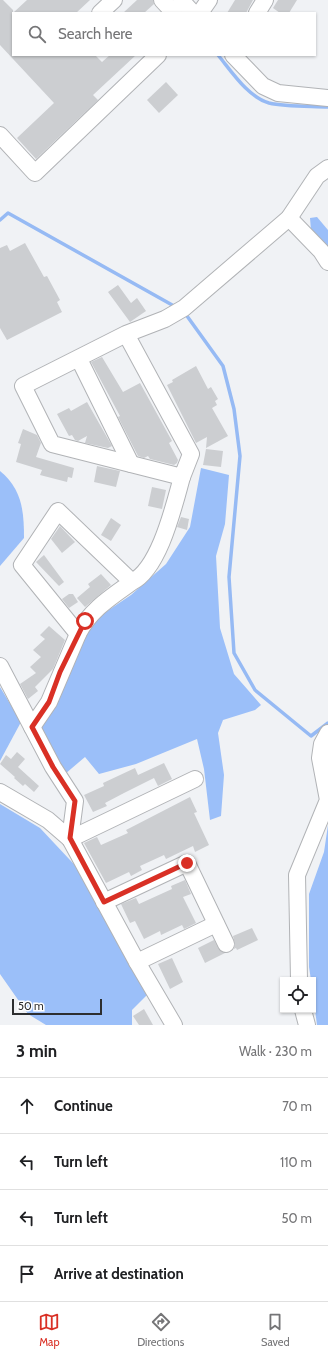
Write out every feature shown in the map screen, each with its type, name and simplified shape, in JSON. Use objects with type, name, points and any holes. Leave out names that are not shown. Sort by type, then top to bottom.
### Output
[{"type":"street","points":[[101,12],[114,0]]},
{"type":"street","points":[[162,0],[173,12]]},
{"type":"street","points":[[181,0],[192,12]]},
{"type":"street","points":[[201,12],[209,0]]},
{"type":"street","points":[[258,12],[265,0]]},
{"type":"street","points":[[0,135],[35,173],[157,56]]},
{"type":"street","points":[[235,56],[263,86],[278,93],[328,98]]},
{"type":"street","points":[[182,477],[52,444],[23,386],[126,334],[165,319],[184,308],[289,218],[317,176],[328,168]]},
{"type":"street","points":[[289,218],[321,251],[328,262]]},
{"type":"street","points":[[32,727],[49,702],[85,621],[97,608],[132,582],[140,578],[155,555],[165,535],[182,477],[192,454],[126,334]]},
{"type":"street","points":[[79,359],[131,464]]},
{"type":"street","points":[[78,634],[22,565],[58,511],[132,582]]},
{"type":"street","points":[[0,666],[53,767],[75,801],[70,838]]},
{"type":"street","points":[[300,977],[298,875],[328,800],[320,758],[322,744],[328,733]]},
{"type":"street","points":[[70,838],[195,779]]},
{"type":"street","points":[[0,792],[48,820],[70,838],[137,962],[174,1025]]},
{"type":"street","points":[[104,902],[187,863],[226,944]]},
{"type":"street","points":[[137,962],[216,924]]},
{"type":"street","points":[[304,1013],[306,1025]]},
{"type":"shaded area","points":[[317,217],[328,230],[328,251],[311,230],[310,218]]},
{"type":"shaded area","points":[[201,468],[229,475],[225,524],[216,556],[220,628],[234,674],[261,705],[255,710],[223,720],[218,733],[224,775],[221,816],[210,820],[204,769],[197,739],[136,764],[99,774],[85,757],[65,774],[41,729],[94,620],[131,595],[166,564],[190,527]]},
{"type":"shaded area","points":[[0,471],[13,485],[20,501],[24,538],[0,566]]},
{"type":"shaded area","points":[[0,687],[21,722],[0,761]]},
{"type":"shaded area","points":[[0,804],[40,828],[85,876],[149,993],[132,1010],[132,1025],[46,1025],[28,1014],[0,974]]},
{"type":"shaded area","points":[[328,825],[328,1025],[317,1025],[315,1013],[316,977],[311,977],[309,967],[309,894],[324,852]]},
{"type":"building","points":[[0,0],[3,0],[13,10],[12,56],[96,56],[102,62],[109,56],[135,56],[93,95],[98,100],[36,159],[17,138],[54,103],[0,45]]},
{"type":"building","points":[[27,0],[90,0],[77,12],[14,12]]},
{"type":"building","points":[[137,0],[153,0],[154,4],[145,12],[124,12]]},
{"type":"building","points":[[235,0],[253,0],[247,12],[228,12]]},
{"type":"building","points":[[278,0],[297,0],[290,12],[279,12],[273,8]]},
{"type":"building","points":[[166,82],[178,95],[159,113],[147,100]]},
{"type":"building","points":[[25,243],[44,277],[47,276],[60,300],[57,302],[62,312],[7,340],[0,328],[0,248],[7,245],[10,251]]},
{"type":"building","points":[[118,285],[131,303],[137,298],[146,311],[130,322],[108,292]]},
{"type":"building","points":[[102,357],[123,392],[140,383],[172,441],[169,443],[178,460],[177,463],[174,465],[150,459],[148,456],[144,458],[138,456],[118,417],[120,416],[91,362]]},
{"type":"building","points":[[196,366],[208,389],[211,387],[218,399],[215,401],[217,405],[212,408],[228,436],[206,448],[207,437],[196,443],[167,385],[173,382],[172,380]]},
{"type":"building","points":[[87,402],[112,446],[108,448],[85,443],[87,436],[78,441],[75,440],[72,435],[69,436],[57,414],[69,408],[71,411]]},
{"type":"building","points":[[23,429],[37,435],[41,443],[36,457],[74,468],[72,478],[68,477],[67,482],[40,475],[42,470],[16,462],[21,444],[18,443]]},
{"type":"building","points":[[206,449],[223,451],[221,467],[203,465]]},
{"type":"building","points":[[97,466],[120,471],[116,487],[94,482]]},
{"type":"building","points":[[152,487],[166,490],[162,509],[148,506]]},
{"type":"building","points":[[181,517],[189,519],[187,530],[177,527]]},
{"type":"building","points":[[111,518],[121,525],[111,541],[101,535]]},
{"type":"building","points":[[60,526],[75,542],[62,553],[51,539]]},
{"type":"building","points":[[44,555],[64,582],[59,586],[36,562]]},
{"type":"building","points":[[101,574],[111,585],[85,607],[77,598],[90,587],[88,584]]},
{"type":"building","points":[[69,594],[73,594],[78,602],[69,608],[62,599]]},
{"type":"building","points":[[49,626],[65,640],[53,669],[35,687],[38,691],[28,699],[20,684],[36,673],[30,667],[41,657],[33,650],[45,639],[40,635]]},
{"type":"building","points":[[17,752],[25,759],[18,767],[39,786],[34,792],[25,784],[23,786],[0,764],[6,755],[11,759]]},
{"type":"building","points":[[164,763],[172,779],[158,786],[154,778],[105,803],[107,806],[93,812],[84,795],[104,786],[103,783],[135,768],[138,775]]},
{"type":"building","points":[[190,797],[197,812],[194,813],[209,845],[195,852],[193,846],[166,859],[164,855],[140,866],[142,870],[131,876],[129,872],[106,883],[84,843],[97,837],[101,845],[128,833],[126,830]]},
{"type":"building","points":[[185,880],[191,894],[183,897],[196,923],[184,929],[182,925],[161,935],[160,931],[144,939],[135,921],[130,923],[121,904],[136,898],[139,904],[172,889],[171,886]]},
{"type":"building","points":[[252,928],[258,940],[237,950],[236,948],[234,949],[235,944],[233,936]]},
{"type":"building","points":[[214,940],[218,948],[225,953],[205,963],[198,948]]},
{"type":"building","points":[[172,958],[183,982],[170,989],[158,964]]},
{"type":"building","points":[[144,1009],[153,1025],[139,1025],[133,1016]]},
{"type":"waterway","points":[[219,56],[247,90],[261,100],[283,105],[328,107]]},
{"type":"waterway","points":[[0,220],[8,213],[174,306]]},
{"type":"waterway","points":[[187,316],[223,366],[234,409],[240,456],[229,577],[234,653],[255,690],[311,736],[328,723]]},
{"type":"route","points":[[85,621],[60,672],[49,702],[32,727],[53,767],[72,794],[75,801],[70,838],[104,902],[187,863]]}]
